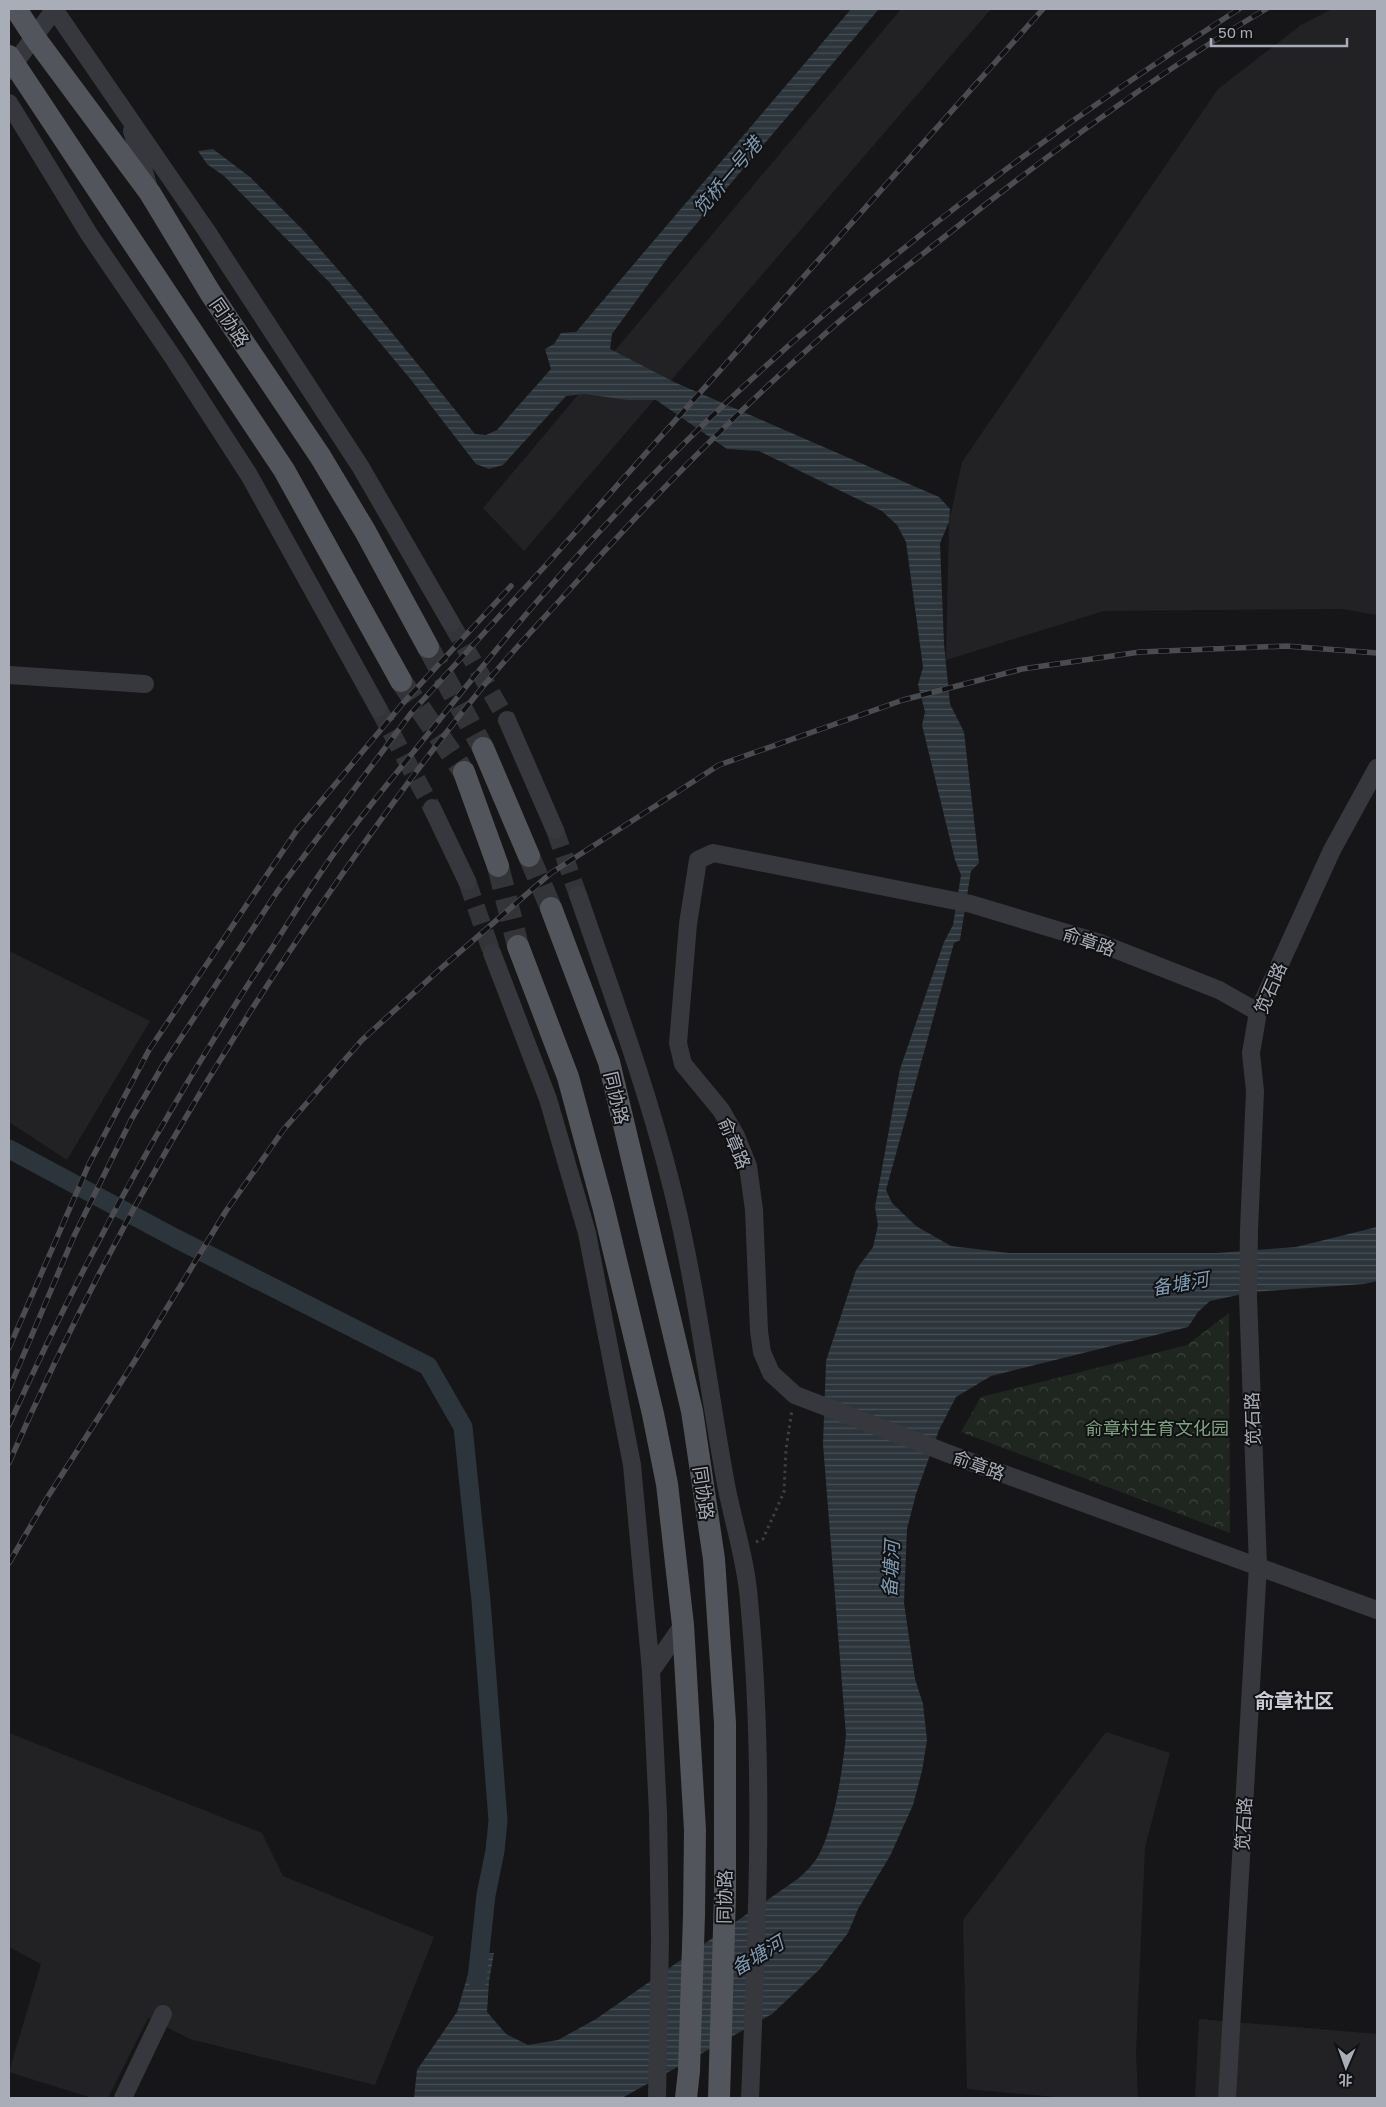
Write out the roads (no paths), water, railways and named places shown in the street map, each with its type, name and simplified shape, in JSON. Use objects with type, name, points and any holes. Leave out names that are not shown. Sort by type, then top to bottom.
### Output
[{"type":"main road","name":"同协路","points":[[16,9],[35,38],[150,192],[211,294],[320,456],[428,647]]},
{"type":"main road","points":[[10,64],[284,470],[401,681]]},
{"type":"main road","points":[[483,748],[528,856]]},
{"type":"main road","points":[[464,772],[498,866]]},
{"type":"main road","name":"同协路","points":[[551,908],[609,1062],[692,1411],[714,1559],[725,1723],[725,1895],[719,2098]]},
{"type":"main road","name":"同协路","points":[[518,946],[568,1077],[603,1206],[653,1414],[667,1484],[683,1625],[695,1830],[689,2071],[686,2098]]},
{"type":"street","points":[[10,64],[35,38],[54,10],[127,113],[360,466],[451,623]]},
{"type":"street","points":[[9,103],[89,234],[174,359],[249,475],[378,708]]},
{"type":"street","points":[[127,113],[150,192]]},
{"type":"street","points":[[9,675],[145,684]]},
{"type":"street","points":[[507,720],[554,830]]},
{"type":"street","name":"笕石路","points":[[1227,2098],[1258,1566],[1248,1296],[1249,1230],[1256,1092],[1251,1053],[1258,1012],[1332,850],[1377,768]]},
{"type":"street","points":[[432,808],[466,881]]},
{"type":"street","name":"俞章路","points":[[1258,1012],[1219,990],[1097,942],[971,904],[713,853],[698,860],[688,924],[678,1043],[683,1064],[721,1110],[736,1136],[748,1166],[754,1210],[759,1331],[762,1352],[771,1373],[795,1395],[952,1455],[1377,1610]]},
{"type":"street","points":[[578,896],[643,1083],[675,1201],[705,1349],[725,1480],[749,1596],[758,1724],[757,1874],[750,2098]]},
{"type":"street","points":[[492,953],[548,1099],[587,1233],[632,1465],[651,1671],[658,1813],[660,1939],[657,2098]]},
{"type":"street","points":[[651,1671],[683,1625]]},
{"type":"street","points":[[123,2098],[163,2014]]},
{"type":"water","points":[[851,9],[879,9],[669,256],[612,334],[610,349],[674,382],[939,497],[950,509],[949,522],[940,543],[944,644],[950,704],[964,732],[979,863],[971,871],[960,940],[954,943],[886,1190],[892,1203],[916,1226],[951,1246],[1009,1253],[1218,1253],[1296,1247],[1377,1227],[1377,1281],[1364,1284],[1252,1292],[1210,1301],[1198,1312],[1188,1327],[991,1376],[956,1397],[939,1430],[916,1494],[907,1529],[904,1603],[915,1679],[923,1704],[927,1740],[922,1771],[913,1805],[890,1856],[858,1909],[848,1933],[820,1969],[772,2014],[622,2098],[414,2098],[417,2070],[457,2012],[474,1954],[494,1953],[489,1981],[487,2012],[506,2034],[528,2045],[558,2040],[596,2019],[799,1878],[815,1861],[823,1846],[837,1798],[846,1735],[823,1444],[826,1361],[856,1270],[873,1247],[878,1225],[875,1207],[900,1069],[944,942],[953,925],[961,875],[955,860],[922,725],[925,712],[918,685],[923,667],[906,542],[897,525],[882,511],[759,451],[727,449],[656,400],[628,400],[585,394],[566,396],[503,465],[489,469],[476,464],[412,381],[330,283],[224,176],[207,164],[198,151],[213,149],[250,177],[305,232],[370,306],[475,434],[486,435],[497,430],[551,369],[545,349],[554,344],[561,333],[576,332]]},
{"type":"waterway","points":[[9,1149],[175,1238],[428,1366],[463,1427],[481,1601],[498,1820],[495,1851],[486,1895],[477,1979]]},
{"type":"tunnel","points":[[451,623],[507,720]]},
{"type":"tunnel","points":[[428,647],[483,748]]},
{"type":"tunnel","points":[[401,681],[464,772]]},
{"type":"tunnel","points":[[378,708],[432,808]]},
{"type":"tunnel","points":[[555,830],[578,895]]},
{"type":"tunnel","points":[[529,856],[551,908]]},
{"type":"tunnel","points":[[498,866],[518,946]]},
{"type":"tunnel","points":[[467,881],[492,953]]},
{"type":"railway","points":[[9,1389],[74,1236],[131,1120],[163,1065],[277,892],[412,712],[546,565],[1043,9]]},
{"type":"railway","points":[[9,1425],[99,1241],[164,1122],[235,1005],[317,878],[346,837],[479,671],[574,559],[675,452],[710,418],[772,361],[899,252],[1032,150],[1239,9]]},
{"type":"railway","points":[[9,1463],[41,1391],[111,1250],[228,1046],[270,980],[373,830],[434,748],[497,670],[623,531],[686,466],[750,402],[834,325],[1073,138],[1148,84],[1266,9]]},
{"type":"railway","points":[[9,1348],[89,1164],[149,1050],[297,830],[404,702],[511,586]]},
{"type":"railway","points":[[9,1563],[47,1498],[134,1362],[226,1211],[284,1129],[362,1040],[551,873],[719,765],[903,700],[1022,669],[1140,652],[1286,646],[1377,653]]},
{"type":"district","name":"俞章社区","points":[[1294,1700]]},
{"type":"water label","name":"笕桥一号港","points":[[727,176]]},
{"type":"water label","name":"备塘河","points":[[1180,1283]]},
{"type":"water label","name":"备塘河","points":[[890,1569]]},
{"type":"water label","name":"备塘河","points":[[757,1955]]},
{"type":"park label","name":"俞章村生育文化园","points":[[1157,1428]]}]
